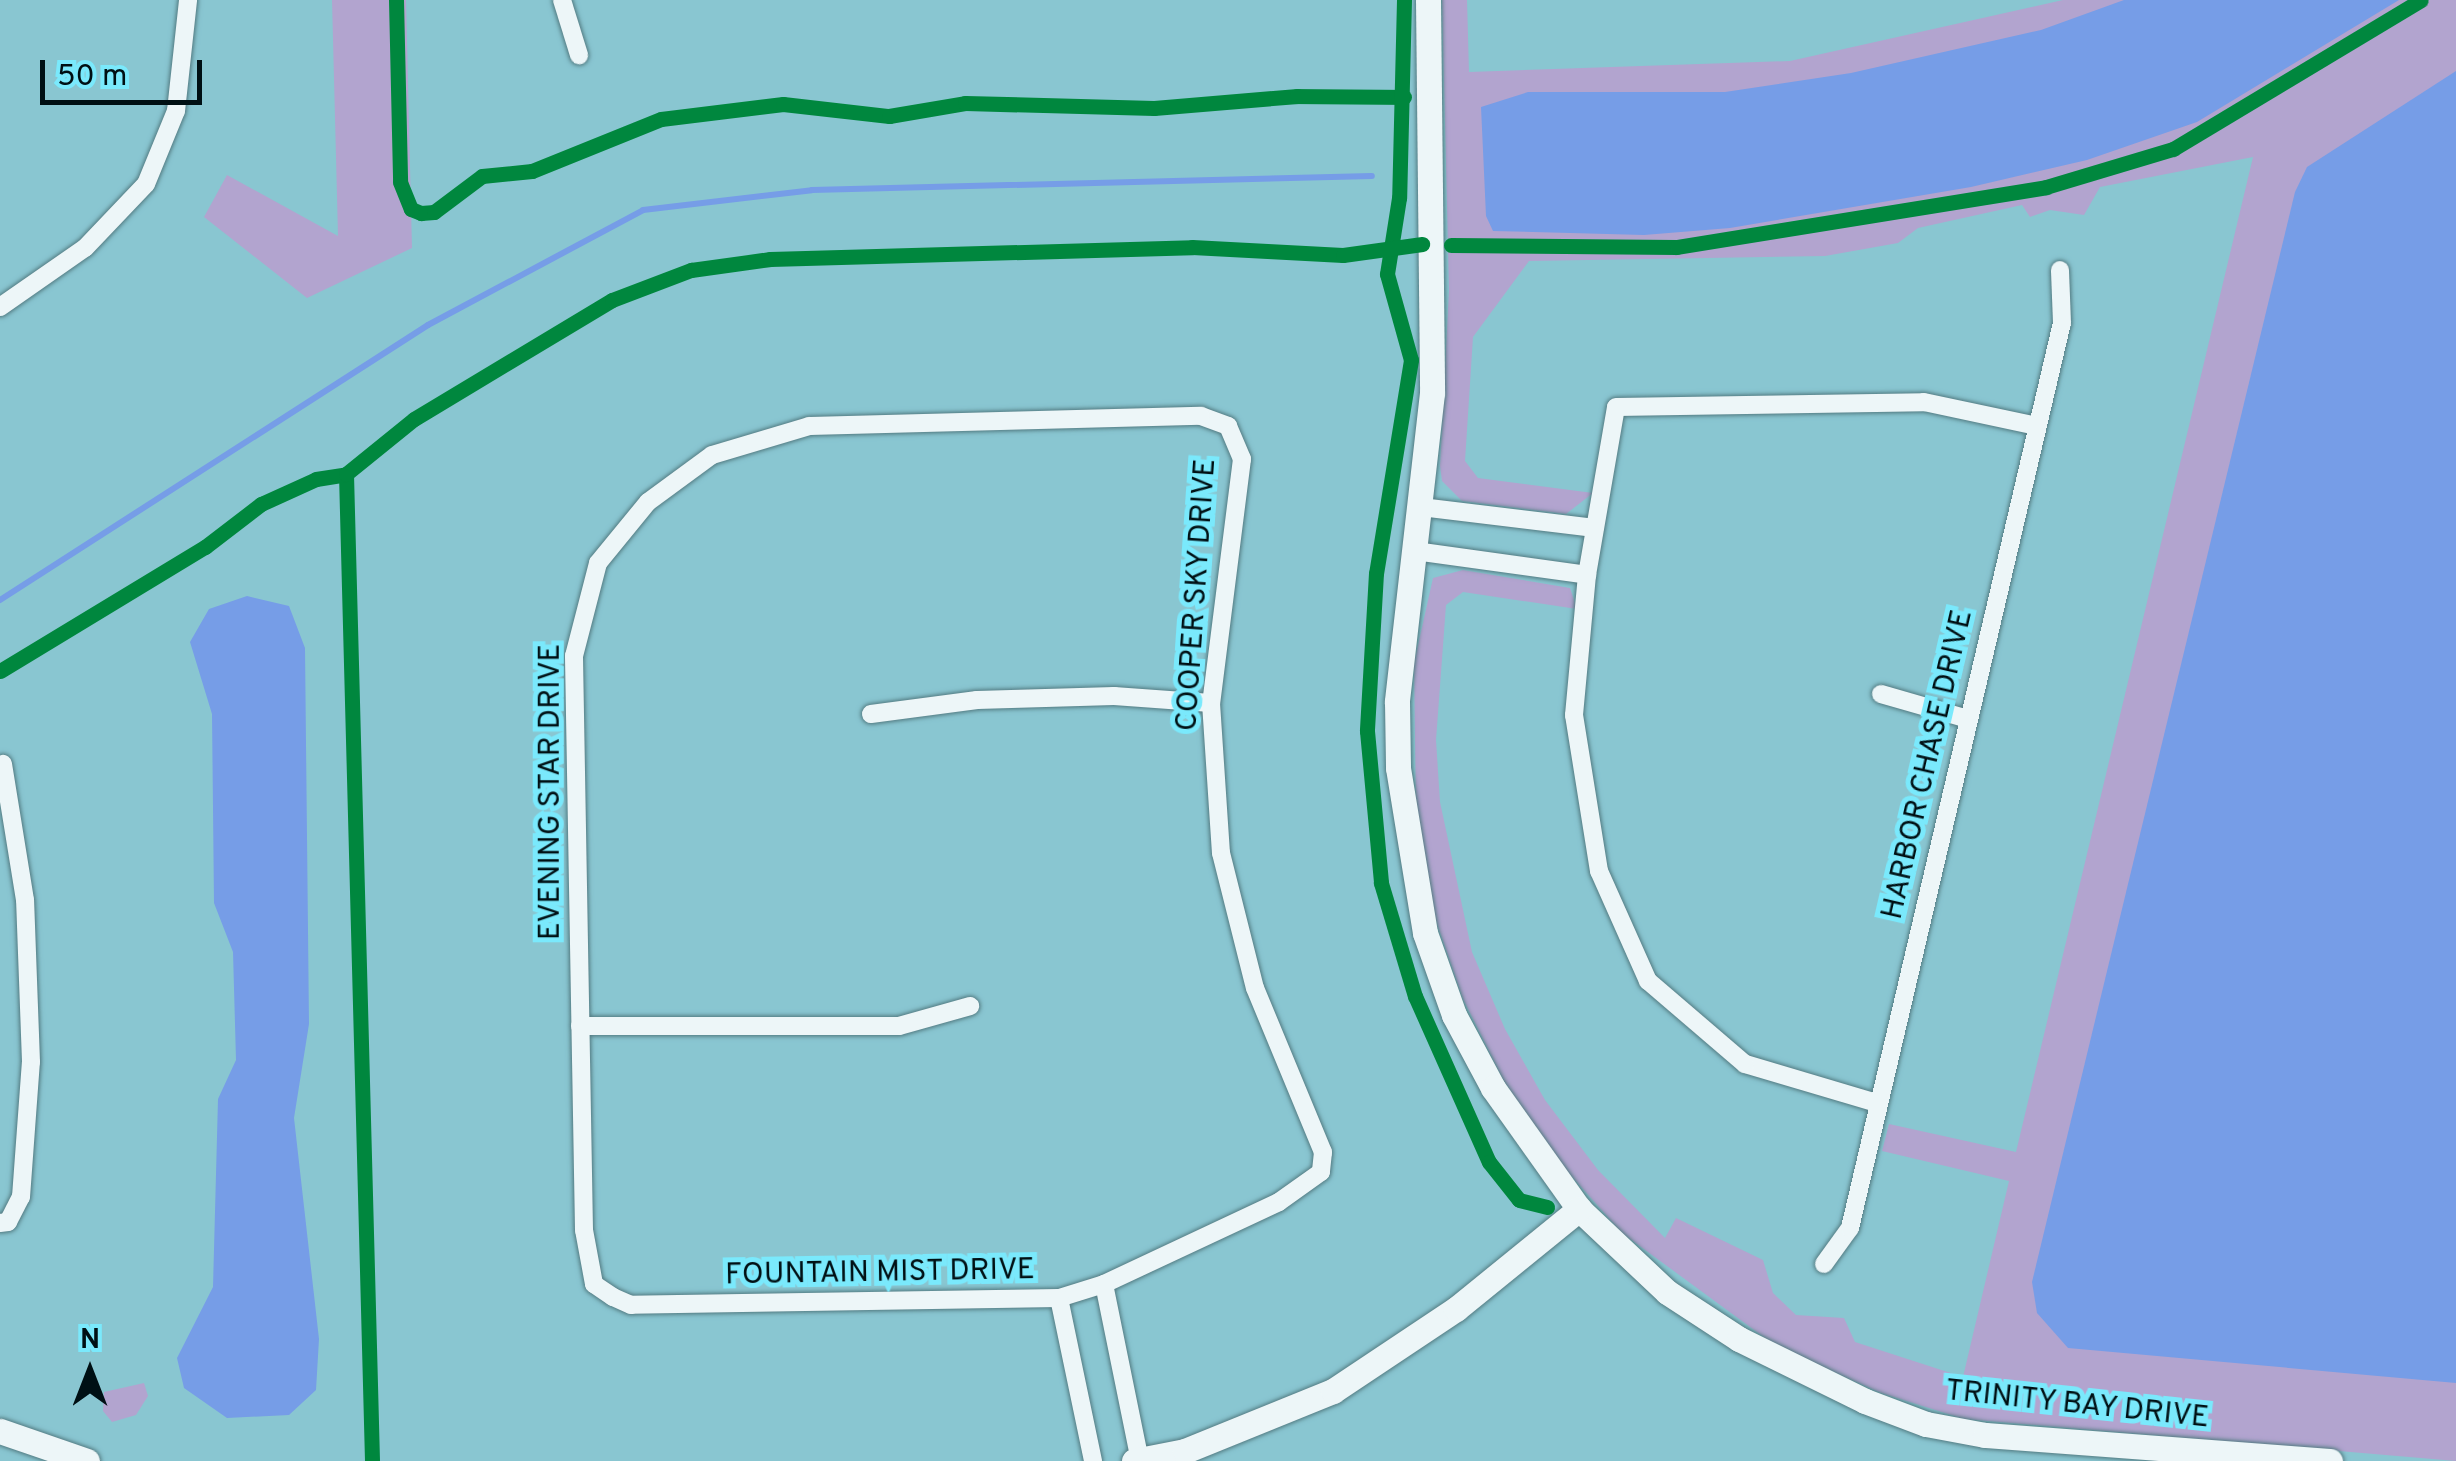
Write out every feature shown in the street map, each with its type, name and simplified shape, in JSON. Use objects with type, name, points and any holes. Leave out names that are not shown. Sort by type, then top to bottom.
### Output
[{"type":"street","points":[[0,307],[85,248],[146,184],[176,111],[188,0]]},
{"type":"street","points":[[562,0],[579,56]]},
{"type":"street","name":"TRINITY BAY DRIVE","points":[[1428,0],[1435,305],[1421,507],[1397,702],[1398,768],[1425,933],[1454,1015],[1493,1088],[1579,1209],[1667,1292],[1740,1340],[1926,1424],[2072,1444],[2330,1461]]},
{"type":"street","name":"HARBOR CHASE DRIVE","points":[[1824,1264],[1850,1228],[2062,323],[2060,270]]},
{"type":"street","points":[[1877,1103],[1745,1064],[1648,981],[1599,870],[1574,715],[1587,575],[1616,407],[1924,402],[2038,426]]},
{"type":"street","name":"EVENING STAR DRIVE","points":[[594,1284],[585,1246],[574,656],[598,562],[648,502],[712,455],[809,426],[1201,416],[1228,426]]},
{"type":"street","name":"COOPER SKY DRIVE","points":[[1228,426],[1242,458],[1211,703],[1221,853],[1255,988],[1323,1152],[1322,1172]]},
{"type":"street","points":[[1421,507],[1595,528]]},
{"type":"street","points":[[1414,551],[1587,575]]},
{"type":"street","points":[[1882,694],[1968,718]]},
{"type":"street","points":[[872,714],[976,700],[1114,696],[1211,703]]},
{"type":"street","points":[[3,764],[25,900],[31,1062],[21,1197],[4,1223]]},
{"type":"street","points":[[580,1026],[899,1026],[970,1006]]},
{"type":"street","name":"FOUNTAIN MIST DRIVE","points":[[594,1284],[631,1305],[1059,1298],[1104,1284],[1279,1202],[1322,1172]]},
{"type":"street","points":[[1104,1284],[1138,1461],[1186,1452],[1333,1391],[1456,1310],[1579,1209]]},
{"type":"street","points":[[1059,1298],[1093,1461]]},
{"type":"street","points":[[0,1432],[87,1461]]},
{"type":"shaded area","points":[[332,0],[406,0],[412,248],[307,298],[204,217],[227,175],[338,236]]},
{"type":"shaded area","points":[[1442,0],[1467,0],[1469,72],[1790,61],[2063,0],[2456,0],[2456,1461],[1964,1419],[1881,1393],[1776,1346],[1622,1233],[1559,1162],[1504,1081],[1463,999],[1433,912],[1416,815],[1414,663],[1433,578],[1463,570],[1570,588],[1577,609],[1463,592],[1446,605],[1436,740],[1440,802],[1472,952],[1505,1029],[1545,1100],[1598,1170],[1665,1238],[1676,1218],[1763,1260],[1773,1293],[1796,1315],[1844,1318],[1855,1342],[1963,1377],[2009,1181],[1882,1151],[1889,1124],[2016,1152],[2253,157],[2100,187],[2084,215],[2050,210],[2030,217],[2022,205],[1918,228],[1898,243],[1825,256],[1529,261],[1473,337],[1465,461],[1478,478],[1593,493],[1566,514],[1462,501],[1442,481],[1440,466],[1449,290]]},
{"type":"shaded area","points":[[144,1383],[148,1396],[136,1415],[112,1422],[103,1411],[104,1392]]},
{"type":"water","points":[[2124,0],[2399,0],[2197,122],[2087,160],[1971,187],[1730,228],[1644,235],[1493,231],[1486,216],[1481,107],[1528,92],[1725,92],[1851,73],[2041,30]]},
{"type":"water","points":[[2456,71],[2456,1383],[2068,1348],[2037,1313],[2032,1282],[2295,192],[2307,167]]},
{"type":"water","points":[[247,596],[289,606],[305,648],[309,1024],[294,1118],[319,1339],[316,1390],[289,1415],[227,1418],[184,1388],[177,1358],[213,1287],[218,1099],[236,1060],[233,952],[214,903],[212,714],[190,642],[209,609]]},
{"type":"waterway","points":[[0,600],[428,325],[643,210],[812,190],[1372,176]]},
{"type":"cycle path","points":[[396,0],[400,182],[411,209],[421,213],[434,212],[482,176],[532,171],[661,119],[783,104],[889,116],[965,103],[1154,108],[1297,96],[1404,97]]},
{"type":"cycle path","points":[[1404,0],[1399,198],[1387,274],[1411,360],[1376,573],[1367,731],[1381,883],[1415,996],[1489,1162],[1519,1200],[1547,1207]]},
{"type":"cycle path","points":[[1451,245],[1677,247],[2046,187],[2173,149],[2421,0]]},
{"type":"cycle path","points":[[0,671],[205,547],[261,504],[316,479],[346,474],[414,419],[612,300],[691,270],[770,259],[1192,247],[1343,255],[1422,244]]},
{"type":"cycle path","points":[[346,474],[372,1461]]}]
